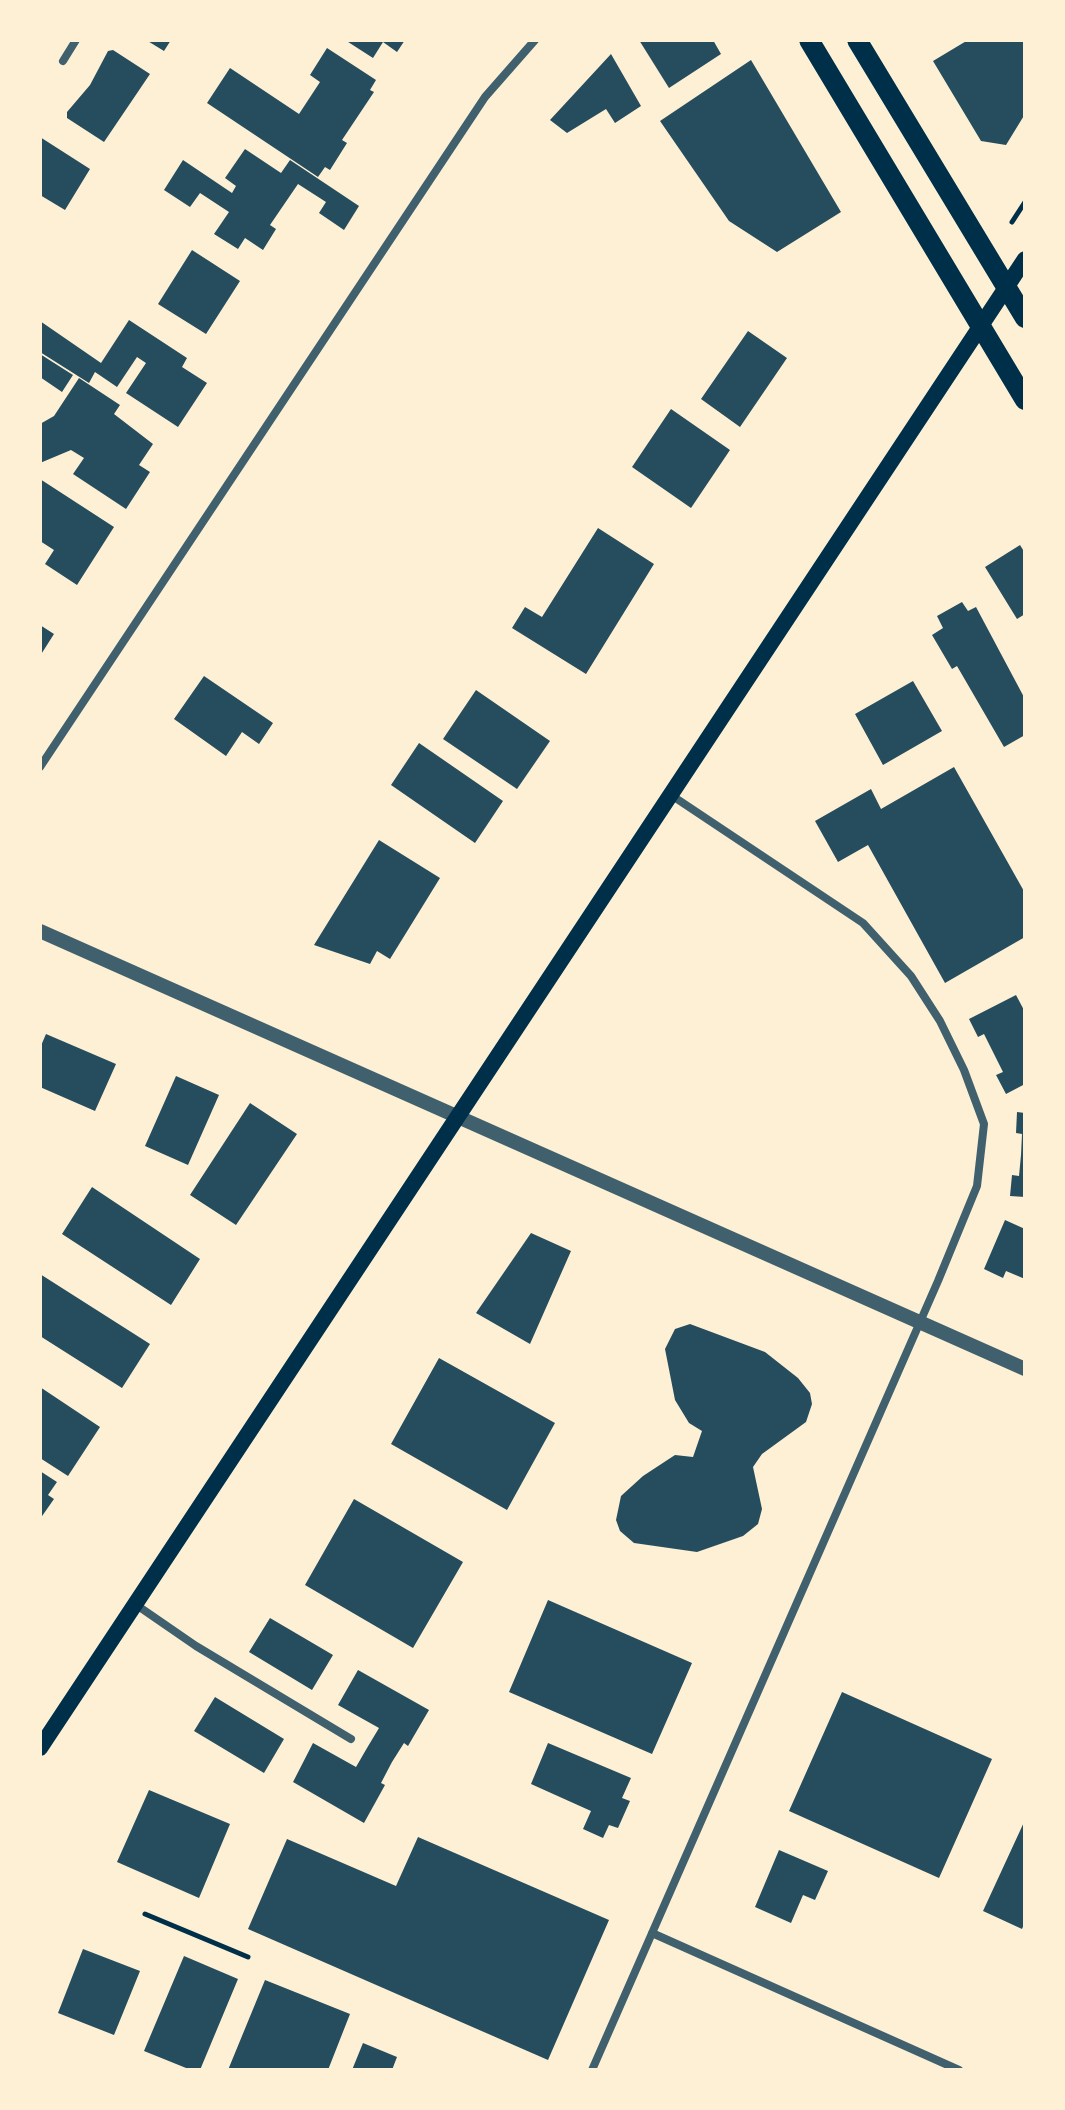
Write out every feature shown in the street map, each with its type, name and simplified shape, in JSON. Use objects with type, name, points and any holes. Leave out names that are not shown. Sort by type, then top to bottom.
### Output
[{"type":"main road","points":[[809,40],[1025,400]]},
{"type":"main road","points":[[857,40],[1025,318]]},
{"type":"main road","points":[[40,1748],[1025,259]]},
{"type":"street","points":[[63,61],[76,40]]},
{"type":"street","points":[[40,767],[485,97],[535,40]]},
{"type":"street","points":[[592,2070],[977,1186],[984,1124],[964,1070],[940,1021],[911,976],[863,923],[671,795]]},
{"type":"street","points":[[40,931],[459,1114],[1025,1369]]},
{"type":"street","points":[[135,1604],[196,1646],[351,1739]]},
{"type":"street","points":[[652,1933],[959,2070]]},
{"type":"path","points":[[1012,222],[1025,202]]},
{"type":"path","points":[[145,1914],[248,1957]]},
{"type":"building","points":[[146,40],[171,40],[164,51]]},
{"type":"building","points":[[345,40],[405,40],[397,52],[383,42],[373,58]]},
{"type":"building","points":[[639,40],[713,40],[721,54],[669,88]]},
{"type":"building","points":[[968,40],[1025,40],[1025,114],[1006,145],[981,141],[933,61]]},
{"type":"building","points":[[327,48],[376,80],[370,90],[374,92],[342,140],[347,143],[330,170],[325,167],[318,177],[207,103],[230,68],[299,114],[320,82],[310,75]]},
{"type":"building","points":[[113,50],[150,74],[104,142],[67,118],[67,112],[90,85],[108,51]]},
{"type":"building","points":[[611,54],[641,106],[615,123],[606,109],[567,133],[550,120]]},
{"type":"building","points":[[751,60],[841,212],[777,252],[729,221],[660,121]]},
{"type":"building","points":[[40,137],[90,169],[65,210],[40,195]]},
{"type":"building","points":[[245,149],[281,173],[290,160],[359,206],[344,230],[319,213],[326,202],[298,184],[270,225],[276,229],[263,250],[245,238],[238,249],[214,234],[229,212],[200,193],[190,207],[164,190],[183,160],[232,193],[236,186],[225,178]]},
{"type":"building","points":[[192,250],[240,281],[206,334],[158,304]]},
{"type":"building","points":[[129,320],[187,358],[182,367],[207,383],[178,427],[126,393],[146,363],[137,357],[117,387],[95,372],[89,383],[40,352],[40,321],[101,363]]},
{"type":"building","points":[[748,331],[787,358],[740,427],[701,399]]},
{"type":"building","points":[[40,354],[73,375],[62,392],[40,377]]},
{"type":"building","points":[[79,378],[120,405],[114,414],[153,444],[139,465],[150,472],[126,509],[73,474],[84,458],[71,450],[40,463],[40,424],[54,416]]},
{"type":"building","points":[[671,409],[730,450],[691,508],[632,467]]},
{"type":"building","points":[[40,479],[114,527],[77,585],[45,564],[54,550],[40,541]]},
{"type":"building","points":[[598,528],[654,564],[586,674],[512,628],[525,607],[542,617]]},
{"type":"building","points":[[1020,545],[1025,553],[1025,614],[1017,619],[985,567]]},
{"type":"building","points":[[962,602],[968,611],[976,607],[1025,699],[1025,735],[1004,747],[957,666],[952,669],[932,635],[943,628],[937,616]]},
{"type":"building","points":[[40,625],[54,634],[40,656]]},
{"type":"building","points":[[204,676],[273,723],[259,744],[242,732],[226,756],[174,719]]},
{"type":"building","points":[[913,681],[942,731],[883,765],[855,714]]},
{"type":"building","points":[[476,690],[550,741],[517,789],[443,739]]},
{"type":"building","points":[[419,743],[503,801],[475,843],[391,785]]},
{"type":"building","points":[[954,767],[1025,893],[1025,937],[945,983],[868,845],[838,862],[815,821],[871,789],[881,809]]},
{"type":"building","points":[[379,840],[440,878],[390,959],[377,951],[370,964],[314,945]]},
{"type":"building","points":[[1016,995],[1025,1012],[1025,1084],[1006,1094],[996,1075],[1003,1072],[984,1034],[978,1037],[969,1019]]},
{"type":"building","points":[[46,1034],[116,1064],[95,1111],[40,1087],[40,1048]]},
{"type":"building","points":[[176,1076],[219,1095],[188,1165],[145,1146]]},
{"type":"building","points":[[250,1103],[297,1134],[236,1225],[190,1195]]},
{"type":"building","points":[[1017,1112],[1025,1113],[1025,1197],[1010,1196],[1012,1175],[1019,1176],[1021,1155],[1022,1134],[1016,1133]]},
{"type":"building","points":[[92,1187],[200,1259],[171,1305],[62,1234]]},
{"type":"building","points":[[1005,1220],[1025,1229],[1025,1279],[1006,1271],[1003,1278],[984,1269]]},
{"type":"building","points":[[531,1233],[571,1251],[530,1344],[476,1313]]},
{"type":"building","points":[[40,1274],[150,1344],[122,1388],[40,1336]]},
{"type":"building","points":[[690,1324],[765,1352],[798,1378],[810,1393],[812,1404],[806,1422],[762,1454],[753,1467],[762,1509],[758,1524],[743,1536],[697,1552],[634,1543],[620,1531],[616,1520],[621,1496],[643,1476],[675,1455],[693,1457],[702,1431],[689,1423],[675,1400],[665,1349],[675,1329]]},
{"type":"building","points":[[439,1358],[555,1423],[507,1510],[391,1444]]},
{"type":"building","points":[[40,1387],[100,1427],[68,1476],[40,1458]]},
{"type":"building","points":[[40,1471],[57,1482],[48,1495],[54,1499],[40,1519]]},
{"type":"building","points":[[354,1499],[463,1562],[413,1648],[305,1585]]},
{"type":"building","points":[[548,1600],[692,1663],[652,1754],[509,1692]]},
{"type":"building","points":[[270,1618],[333,1655],[312,1690],[249,1652]]},
{"type":"building","points":[[358,1670],[429,1710],[408,1746],[404,1743],[392,1762],[381,1783],[385,1785],[364,1823],[293,1782],[313,1743],[356,1767],[379,1728],[338,1705]]},
{"type":"building","points":[[842,1692],[992,1759],[939,1878],[789,1811]]},
{"type":"building","points":[[215,1697],[284,1739],[264,1773],[194,1731]]},
{"type":"building","points":[[548,1743],[631,1778],[622,1798],[630,1801],[618,1828],[609,1825],[603,1838],[583,1829],[591,1811],[531,1784]]},
{"type":"building","points":[[149,1790],[230,1824],[199,1898],[117,1862]]},
{"type":"building","points":[[1025,1820],[1025,1922],[1022,1929],[983,1911]]},
{"type":"building","points":[[418,1837],[609,1920],[548,2060],[248,1929],[287,1839],[396,1886]]},
{"type":"building","points":[[779,1850],[828,1871],[815,1900],[803,1895],[791,1923],[755,1907]]},
{"type":"building","points":[[83,1949],[140,1971],[114,2035],[58,2013]]},
{"type":"building","points":[[184,1956],[238,1979],[200,2070],[191,2070],[144,2051]]},
{"type":"building","points":[[265,1980],[350,2014],[328,2070],[228,2070]]},
{"type":"building","points":[[363,2043],[397,2057],[392,2070],[352,2070]]}]
